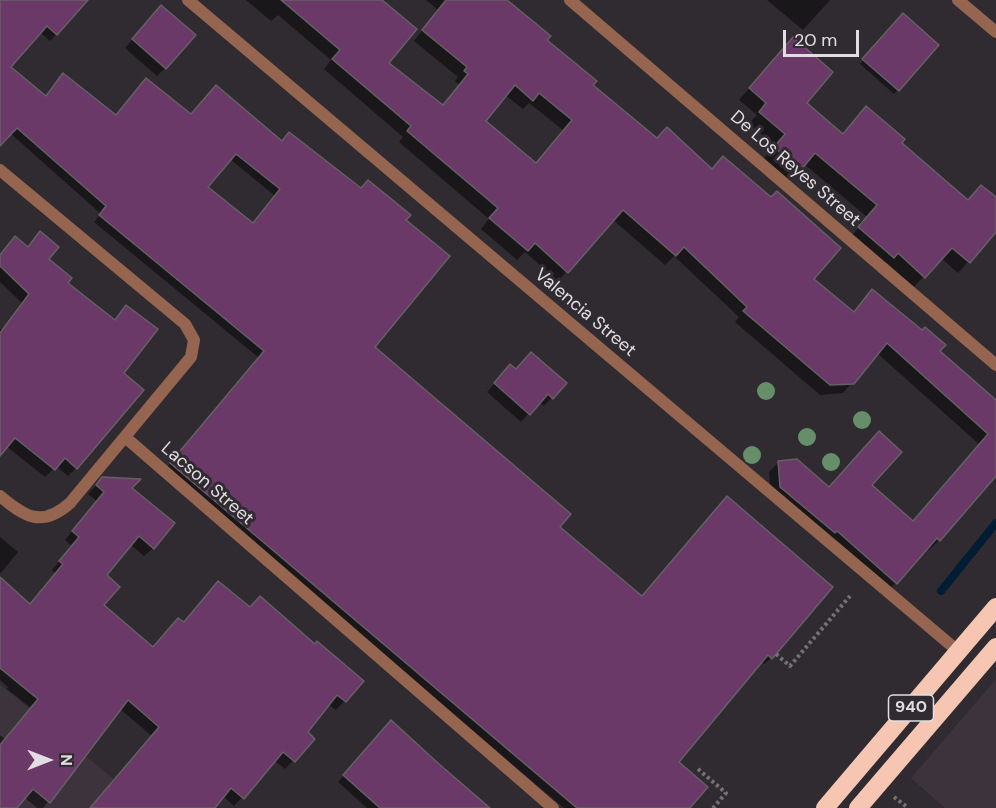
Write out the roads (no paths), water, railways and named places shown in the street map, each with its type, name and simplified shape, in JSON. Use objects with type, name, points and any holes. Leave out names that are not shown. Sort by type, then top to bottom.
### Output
[{"type":"highway","name":"940","points":[[825,808],[996,607]]},
{"type":"highway","name":"940","points":[[858,808],[996,646]]},
{"type":"street","name":"Valencia Street","points":[[188,0],[959,652]]},
{"type":"street","name":"De Los Reyes Street","points":[[570,0],[996,365]]},
{"type":"street","points":[[958,0],[996,32]]},
{"type":"street","points":[[0,170],[185,324],[194,340],[191,357],[61,511],[43,518],[25,515],[0,496]]},
{"type":"street","name":"Lacson Street","points":[[125,437],[553,808]]},
{"type":"waterway","points":[[941,591],[996,523]]}]
